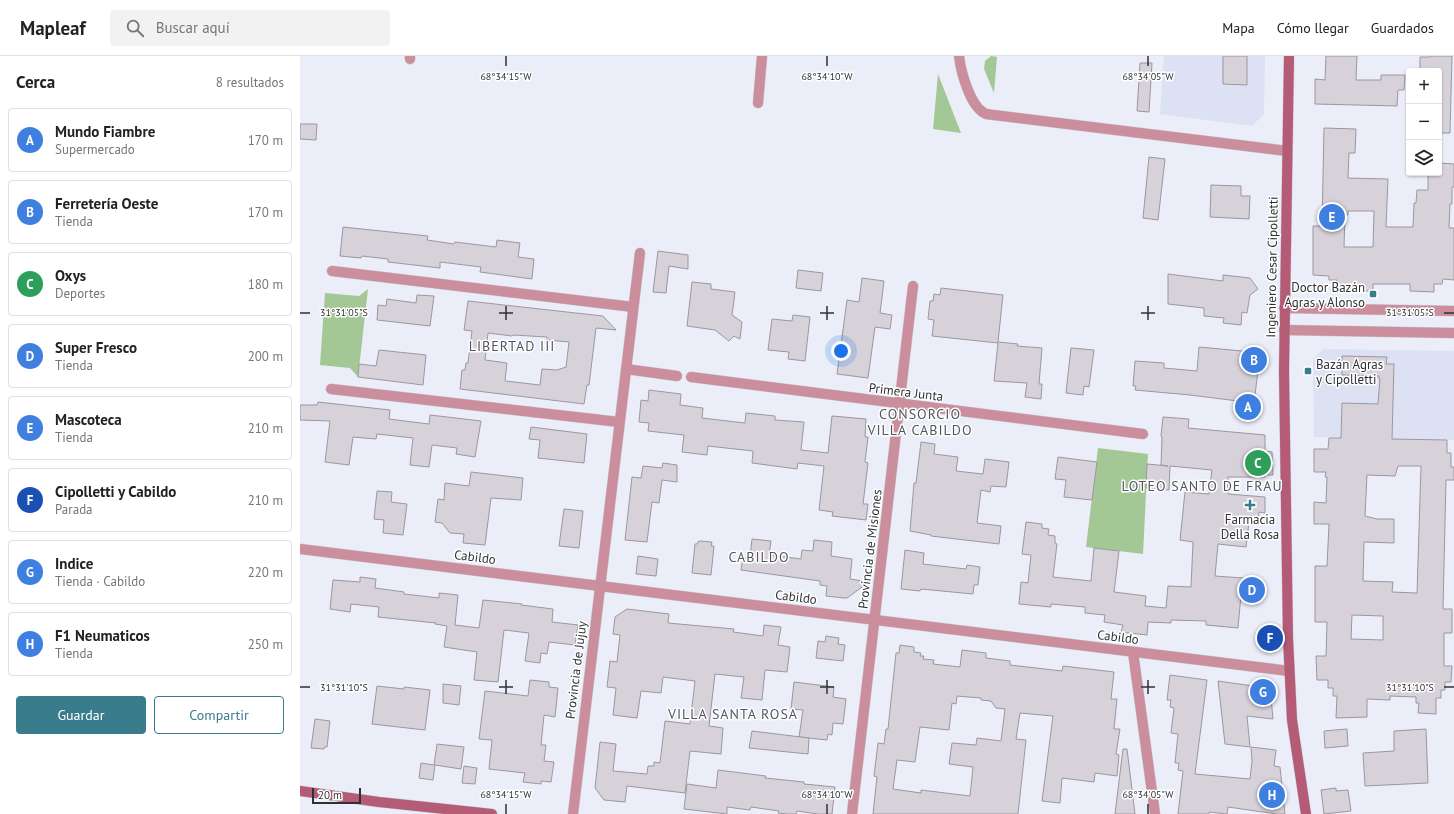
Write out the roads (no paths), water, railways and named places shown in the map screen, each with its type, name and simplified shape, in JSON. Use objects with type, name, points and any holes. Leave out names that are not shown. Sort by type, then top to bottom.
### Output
[{"type":"main road","name":"Ingeniero Cesar Cipolletti","points":[[1289,56],[1284,308],[1289,671],[1292,720],[1306,814]]},
{"type":"main road","points":[[300,791],[379,802],[492,814]]},
{"type":"street","points":[[758,103],[762,56]]},
{"type":"street","points":[[959,56],[962,72],[974,103],[981,112],[986,114],[1287,151]]},
{"type":"street","name":"Provincia de Jujuy","points":[[572,814],[640,252]]},
{"type":"street","points":[[332,271],[634,307]]},
{"type":"street","name":"Provincia de Misiones","points":[[852,814],[913,286]]},
{"type":"street","points":[[1284,308],[1454,311]]},
{"type":"street","points":[[1284,330],[1454,333]]},
{"type":"street","points":[[626,369],[677,376]]},
{"type":"street","name":"Primera Junta","points":[[691,377],[1143,434]]},
{"type":"street","points":[[331,389],[619,422]]},
{"type":"street","name":"Cabildo","points":[[300,549],[1289,671]]},
{"type":"street","points":[[1133,652],[1155,814]]},
{"type":"place","name":"Mascoteca","points":[[1332,217]]},
{"type":"place","name":"Doctor Bazán Agras y Alonso","points":[[1373,294]]},
{"type":"place","name":"Ferretería Oeste","points":[[1254,360]]},
{"type":"place","name":"Bazán Agras y Cipolletti","points":[[1308,371]]},
{"type":"place","name":"Mundo Fiambre","points":[[1248,407]]},
{"type":"place","name":"Oxys","points":[[1258,463]]},
{"type":"place","name":"Farmacia Della Rosa","points":[[1250,505]]},
{"type":"place","name":"Super Fresco","points":[[1252,590]]},
{"type":"place","name":"Cipolletti y Cabildo","points":[[1270,638]]},
{"type":"place","name":"Indice","points":[[1263,692]]},
{"type":"place","name":"F1 Neumaticos","points":[[1272,795]]},
{"type":"district","name":"LIBERTAD III","points":[[512,346]]},
{"type":"district","name":"CONSORCIO VILLA CABILDO","points":[[920,422]]},
{"type":"district","name":"LOTEO SANTO DE FRAU","points":[[1202,486]]},
{"type":"district","name":"CABILDO","points":[[759,557]]},
{"type":"district","name":"VILLA SANTA ROSA","points":[[733,714]]}]
